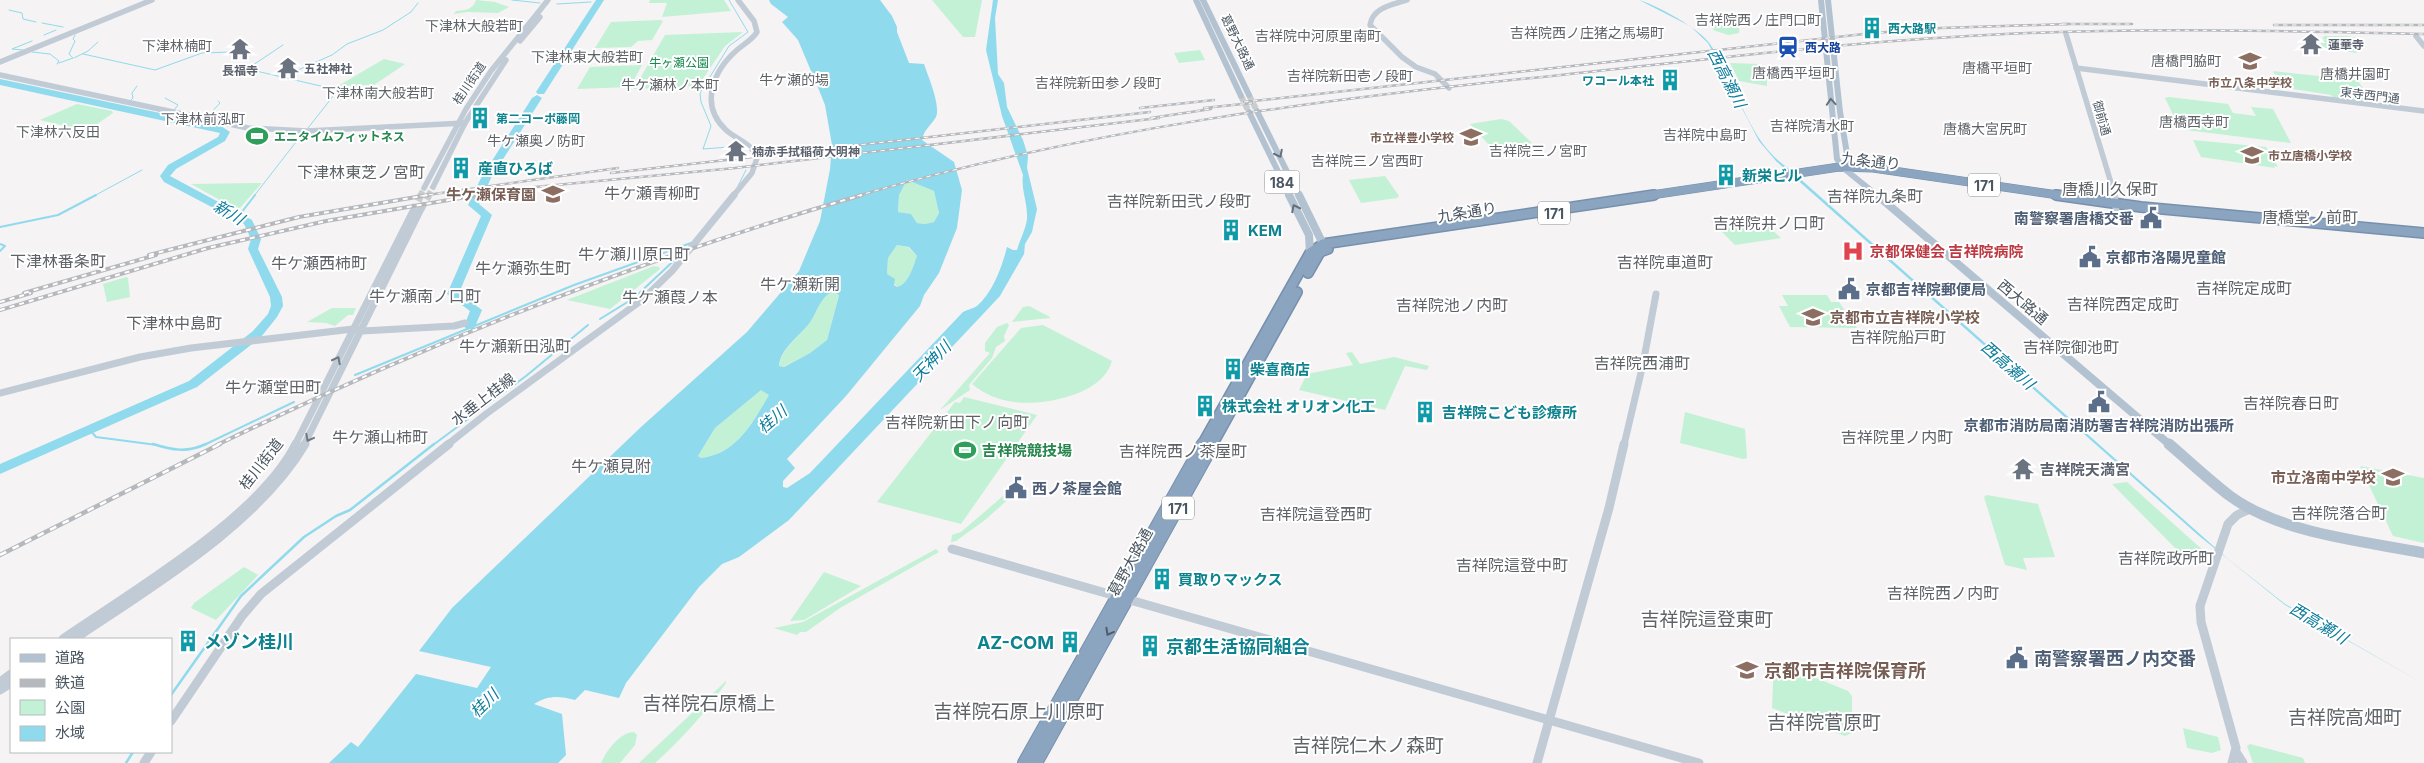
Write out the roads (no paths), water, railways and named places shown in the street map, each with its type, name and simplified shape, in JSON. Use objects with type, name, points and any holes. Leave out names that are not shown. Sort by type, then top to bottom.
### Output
[{"type":"highway","name":"九条通り","points":[[1318,250],[1840,167],[2117,205],[2424,235]]},
{"type":"highway","name":"九条通り","points":[[1318,250],[1791,174],[1850,169]]},
{"type":"highway","name":"葛野大路通","points":[[1024,763],[1123,597],[1318,250]]},
{"type":"highway","name":"葛野大路通","points":[[1036,763],[1123,597]]},
{"type":"main road","name":"葛野大路通","points":[[1196,0],[1241,96]]},
{"type":"main road","name":"葛野大路通","points":[[1203,0],[1249,95]]},
{"type":"main road","points":[[1821,0],[1834,151],[1836,162],[1840,167]]},
{"type":"main road","points":[[1828,0],[1840,112],[1850,169]]},
{"type":"main road","name":"184","points":[[1253,111],[1318,250],[1309,235],[1253,111]]},
{"type":"main road","name":"西大路通","points":[[1850,169],[2231,497],[2250,509],[2295,526],[2424,553]]},
{"type":"main road","points":[[1309,235],[1318,250]]},
{"type":"street","points":[[0,62],[152,0]]},
{"type":"street","name":"桂川街道","points":[[424,188],[458,123],[491,71],[548,0]]},
{"type":"street","name":"桂川街道","points":[[433,187],[465,123],[501,67],[553,0]]},
{"type":"street","name":"水垂上桂線","points":[[172,720],[242,616],[261,594],[486,414],[642,300],[672,271],[752,173],[756,167],[757,158],[754,150],[724,129],[710,101],[712,88],[725,64],[757,32],[756,24],[738,0]]},
{"type":"street","points":[[1407,0],[1374,13],[1370,18],[1370,25],[1402,57],[1416,67],[1435,74],[1449,88]]},
{"type":"street","name":"御前通","points":[[2066,34],[2117,205]]},
{"type":"street","points":[[2416,36],[2424,46]]},
{"type":"street","name":"東寺西門通","points":[[2076,68],[2424,111]]},
{"type":"street","points":[[0,75],[248,128],[307,130],[465,123]]},
{"type":"street","name":"桂川街道","points":[[75,638],[209,546],[269,494],[304,447],[422,209]]},
{"type":"street","name":"桂川街道","points":[[63,638],[203,542],[237,514],[265,486],[292,452],[413,211]]},
{"type":"street","points":[[1537,763],[1610,508],[1643,364],[1656,294]]},
{"type":"street","points":[[0,394],[140,358],[244,340],[353,329],[362,331],[454,326],[465,323]]},
{"type":"street","points":[[2242,763],[2236,752],[2200,614],[2204,593],[2216,556],[2231,520],[2250,509]]},
{"type":"street","points":[[952,549],[1699,763]]},
{"type":"street","points":[[2232,763],[2236,752]]},
{"type":"water","points":[[769,0],[880,0],[892,16],[909,63],[924,64],[933,91],[937,106],[936,117],[926,130],[922,140],[954,162],[962,190],[957,228],[939,273],[924,295],[920,306],[846,396],[787,459],[795,468],[783,481],[783,487],[787,488],[810,473],[963,312],[975,307],[983,300],[996,279],[1007,247],[1017,250],[1027,219],[1027,210],[1023,175],[1002,116],[986,50],[993,0],[998,0],[995,18],[998,74],[1004,83],[1007,107],[1023,140],[1028,156],[1027,168],[1037,209],[1032,232],[1025,244],[1024,254],[1000,296],[789,520],[739,557],[722,564],[699,587],[626,683],[619,698],[585,690],[575,700],[554,697],[534,704],[562,714],[566,755],[558,763],[329,763],[351,742],[358,747],[416,674],[477,688],[491,667],[419,651],[452,608],[641,427],[747,332],[799,271],[820,221],[830,169],[832,145],[825,105],[798,40],[782,22],[788,17],[771,4]],"holes":[[[907,180],[934,191],[939,213],[934,222],[917,223],[911,214],[898,212],[899,195]],[[897,245],[909,247],[917,256],[908,279],[897,287],[894,285],[895,279],[887,274],[888,258]],[[833,291],[839,295],[827,340],[810,353],[784,367],[779,366],[786,349],[808,325],[821,302]],[[761,390],[769,395],[750,426],[734,443],[725,450],[701,458],[698,456],[715,428]]]},
{"type":"water","points":[[1639,0],[1667,12],[1688,25]]},
{"type":"water","name":"西高瀬川","points":[[1691,27],[1710,44],[1720,60],[1752,127],[1774,156],[2228,559],[2285,604],[2424,684],[2285,605],[2198,535],[1776,161],[1759,141],[1708,43]]},
{"type":"waterway","points":[[512,0],[540,3]]},
{"type":"waterway","points":[[541,92],[600,0]]},
{"type":"waterway","points":[[729,0],[748,32],[729,46],[700,93],[701,102],[711,126],[703,149],[742,146],[744,149]]},
{"type":"waterway","points":[[557,4],[591,2]]},
{"type":"waterway","points":[[282,77],[332,55],[347,44],[383,30],[411,12],[418,3]]},
{"type":"waterway","points":[[9,10],[22,13],[23,19],[36,22]]},
{"type":"waterway","points":[[42,23],[63,27]]},
{"type":"waterway","points":[[44,35],[56,30]]},
{"type":"waterway","points":[[59,63],[73,58],[69,54],[75,41],[73,39],[75,35]]},
{"type":"waterway","points":[[23,50],[12,49],[32,41]]},
{"type":"waterway","points":[[74,58],[88,51],[98,42]]},
{"type":"waterway","points":[[250,67],[283,45]]},
{"type":"waterway","points":[[32,52],[50,54],[59,61],[57,64]]},
{"type":"waterway","points":[[83,54],[155,70],[202,53],[230,52]]},
{"type":"waterway","points":[[230,65],[338,90],[308,128]]},
{"type":"waterway","name":"新川","points":[[0,82],[221,129],[225,132],[222,139],[172,167],[165,176],[168,180],[248,222],[256,239],[253,249],[276,297],[277,306],[273,315],[257,334],[193,384],[0,469]]},
{"type":"waterway","points":[[131,100],[133,98],[132,93],[137,86]]},
{"type":"waterway","points":[[165,98],[178,105],[174,110]]},
{"type":"waterway","points":[[470,326],[476,310],[453,294],[487,215],[473,205],[486,178],[537,98]]},
{"type":"waterway","points":[[208,116],[220,103],[218,101]]},
{"type":"waterway","points":[[254,196],[303,133]]},
{"type":"waterway","points":[[94,196],[142,170]]},
{"type":"waterway","points":[[738,186],[746,170]]},
{"type":"waterway","points":[[0,227],[58,215],[96,195]]},
{"type":"waterway","points":[[238,217],[255,195]]},
{"type":"waterway","points":[[355,375],[574,285],[691,243]]},
{"type":"waterway","points":[[0,244],[5,246],[0,251]]},
{"type":"waterway","points":[[600,319],[634,298],[682,253]]},
{"type":"waterway","points":[[433,445],[526,376],[588,325]]},
{"type":"waterway","points":[[204,445],[294,402]]},
{"type":"waterway","points":[[90,430],[96,437],[156,445]]},
{"type":"waterway","points":[[156,445],[186,450],[206,444]]},
{"type":"waterway","points":[[172,694],[241,596],[304,537],[336,516],[350,510],[434,444]]},
{"type":"waterway","points":[[126,763],[132,753]]},
{"type":"tunnel","points":[[1249,95],[1257,111]]},
{"type":"tunnel","points":[[1241,96],[1249,112]]},
{"type":"tunnel","points":[[428,196],[433,187]]},
{"type":"tunnel","points":[[420,196],[424,188]]},
{"type":"tunnel","points":[[413,211],[421,195]]},
{"type":"tunnel","points":[[421,209],[429,195]]},
{"type":"railway","points":[[2062,24],[2068,24]]},
{"type":"railway","points":[[1244,102],[1873,33],[1941,28],[2068,24]]},
{"type":"railway","points":[[2068,24],[2132,24]]},
{"type":"railway","points":[[2274,25],[2424,25]]},
{"type":"railway","points":[[857,196],[1031,152],[1206,119],[1472,84],[1774,52],[1934,38],[2096,31],[2206,30],[2424,34]]},
{"type":"railway","points":[[1140,108],[1214,100]]},
{"type":"railway","points":[[1204,108],[1252,103]]},
{"type":"railway","points":[[1151,118],[1211,109]]},
{"type":"railway","points":[[611,173],[1150,112]]},
{"type":"railway","points":[[469,196],[535,187],[735,168],[1159,118]]},
{"type":"railway","points":[[420,196],[618,168]]},
{"type":"railway","points":[[149,255],[299,217],[428,195]]},
{"type":"railway","points":[[0,310],[208,248],[326,221],[478,195]]},
{"type":"railway","points":[[217,445],[374,372],[534,306],[697,247],[862,195]]},
{"type":"railway","points":[[24,293],[156,255]]},
{"type":"railway","points":[[0,302],[31,293]]},
{"type":"railway","points":[[0,555],[220,444]]},
{"type":"place","name":"西大路駅","points":[[1872,28]]},
{"type":"place","name":"蓮華寺","points":[[2311,44]]},
{"type":"place","name":"西大路","points":[[1788,47]]},
{"type":"place","name":"長福寺","points":[[240,49]]},
{"type":"place","name":"市立八条中学校","points":[[2250,61]]},
{"type":"place","name":"五社神社","points":[[288,68]]},
{"type":"place","name":"ワコール本社","points":[[1670,80]]},
{"type":"place","name":"第二コーポ藤岡","points":[[480,118]]},
{"type":"place","name":"エニタイムフィットネス","points":[[257,136]]},
{"type":"place","name":"市立祥豊小学校","points":[[1471,137]]},
{"type":"place","name":"楠赤手拭稲荷大明神","points":[[736,151]]},
{"type":"place","name":"市立唐橋小学校","points":[[2252,155]]},
{"type":"place","name":"産直ひろば","points":[[461,168]]},
{"type":"place","name":"新栄ビル","points":[[1726,175]]},
{"type":"place","name":"牛ケ瀬保育園","points":[[553,194]]},
{"type":"place","name":"南警察署唐橋交番","points":[[2151,218]]},
{"type":"place","name":"KEM","points":[[1231,230]]},
{"type":"place","name":"京都保健会 吉祥院病院","points":[[1853,251]]},
{"type":"place","name":"京都市洛陽児童館","points":[[2090,257]]},
{"type":"place","name":"京都吉祥院郵便局","points":[[1849,289]]},
{"type":"place","name":"京都市立吉祥院小学校","points":[[1813,317]]},
{"type":"place","name":"柴喜商店","points":[[1233,369]]},
{"type":"place","name":"京都市消防局南消防署吉祥院消防出張所","points":[[2099,402]]},
{"type":"place","name":"株式会社 オリオン化工","points":[[1205,406]]},
{"type":"place","name":"吉祥院こども診療所","points":[[1425,412]]},
{"type":"place","name":"吉祥院競技場","points":[[965,450]]},
{"type":"place","name":"吉祥院天満宮","points":[[2023,469]]},
{"type":"place","name":"市立洛南中学校","points":[[2393,477]]},
{"type":"place","name":"西ノ茶屋会館","points":[[1016,488]]},
{"type":"place","name":"買取りマックス","points":[[1162,579]]},
{"type":"place","name":"メゾン桂川","points":[[188,641]]},
{"type":"place","name":"AZ-COM","points":[[1070,642]]},
{"type":"place","name":"京都生活協同組合","points":[[1150,646]]},
{"type":"place","name":"南警察署西ノ内交番","points":[[2017,658]]},
{"type":"place","name":"京都市吉祥院保育所","points":[[1747,670]]},
{"type":"district","name":"吉祥院西ノ庄門口町","points":[[1758,19]]},
{"type":"district","name":"下津林大般若町","points":[[474,25]]},
{"type":"district","name":"吉祥院西ノ庄猪之馬場町","points":[[1587,32]]},
{"type":"district","name":"吉祥院中河原里南町","points":[[1318,35]]},
{"type":"district","name":"下津林楠町","points":[[177,45]]},
{"type":"district","name":"下津林東大般若町","points":[[587,56]]},
{"type":"district","name":"唐橋門脇町","points":[[2186,60]]},
{"type":"district","name":"唐橋平垣町","points":[[1997,67]]},
{"type":"district","name":"唐橋西平垣町","points":[[1794,72]]},
{"type":"district","name":"唐橋井園町","points":[[2355,73]]},
{"type":"district","name":"吉祥院新田壱ノ段町","points":[[1350,75]]},
{"type":"district","name":"牛ケ瀬的場","points":[[794,79]]},
{"type":"district","name":"吉祥院新田参ノ段町","points":[[1098,82]]},
{"type":"district","name":"牛ケ瀬林ノ本町","points":[[670,84]]},
{"type":"district","name":"下津林南大般若町","points":[[378,92]]},
{"type":"district","name":"下津林前泓町","points":[[203,118]]},
{"type":"district","name":"唐橋西寺町","points":[[2194,121]]},
{"type":"district","name":"吉祥院清水町","points":[[1812,125]]},
{"type":"district","name":"唐橋大宮尻町","points":[[1985,128]]},
{"type":"district","name":"下津林六反田","points":[[58,131]]},
{"type":"district","name":"吉祥院中島町","points":[[1705,134]]},
{"type":"district","name":"牛ケ瀬奥ノ防町","points":[[536,140]]},
{"type":"district","name":"吉祥院三ノ宮町","points":[[1538,150]]},
{"type":"district","name":"吉祥院三ノ宮西町","points":[[1367,160]]},
{"type":"district","name":"下津林東芝ノ宮町","points":[[361,172]]},
{"type":"district","name":"唐橋川久保町","points":[[2110,189]]},
{"type":"district","name":"牛ケ瀬青柳町","points":[[652,193]]},
{"type":"district","name":"吉祥院九条町","points":[[1875,196]]},
{"type":"district","name":"吉祥院新田弐ノ段町","points":[[1179,201]]},
{"type":"district","name":"唐橋堂ノ前町","points":[[2310,217]]},
{"type":"district","name":"吉祥院井ノ口町","points":[[1769,223]]},
{"type":"district","name":"牛ケ瀬川原口町","points":[[634,254]]},
{"type":"district","name":"下津林番条町","points":[[58,261]]},
{"type":"district","name":"吉祥院車道町","points":[[1665,262]]},
{"type":"district","name":"牛ケ瀬西柿町","points":[[319,263]]},
{"type":"district","name":"牛ケ瀬弥生町","points":[[523,268]]},
{"type":"district","name":"牛ケ瀬新開","points":[[800,284]]},
{"type":"district","name":"吉祥院定成町","points":[[2244,288]]},
{"type":"district","name":"牛ケ瀬南ノ口町","points":[[425,296]]},
{"type":"district","name":"牛ケ瀬葭ノ本","points":[[670,297]]},
{"type":"district","name":"吉祥院西定成町","points":[[2123,304]]},
{"type":"district","name":"吉祥院池ノ内町","points":[[1452,305]]},
{"type":"district","name":"下津林中島町","points":[[174,323]]},
{"type":"district","name":"吉祥院船戸町","points":[[1898,337]]},
{"type":"district","name":"牛ケ瀬新田泓町","points":[[515,346]]},
{"type":"district","name":"吉祥院御池町","points":[[2071,347]]},
{"type":"district","name":"吉祥院西浦町","points":[[1642,363]]},
{"type":"district","name":"牛ケ瀬堂田町","points":[[273,387]]},
{"type":"district","name":"吉祥院春日町","points":[[2291,403]]},
{"type":"district","name":"吉祥院新田下ノ向町","points":[[957,422]]},
{"type":"district","name":"牛ケ瀬山柿町","points":[[380,437]]},
{"type":"district","name":"吉祥院里ノ内町","points":[[1897,437]]},
{"type":"district","name":"吉祥院西ノ茶屋町","points":[[1183,451]]},
{"type":"district","name":"牛ケ瀬見附","points":[[611,466]]},
{"type":"district","name":"吉祥院落合町","points":[[2339,513]]},
{"type":"district","name":"吉祥院這登西町","points":[[1316,514]]},
{"type":"district","name":"吉祥院政所町","points":[[2166,558]]},
{"type":"district","name":"吉祥院這登中町","points":[[1512,565]]},
{"type":"district","name":"吉祥院西ノ内町","points":[[1943,593]]},
{"type":"district","name":"吉祥院這登東町","points":[[1707,619]]},
{"type":"district","name":"吉祥院石原橋上","points":[[709,703]]},
{"type":"district","name":"吉祥院石原上川原町","points":[[1019,711]]},
{"type":"district","name":"吉祥院高畑町","points":[[2345,717]]},
{"type":"district","name":"吉祥院菅原町","points":[[1824,722]]},
{"type":"district","name":"吉祥院仁木ノ森町","points":[[1368,745]]},
{"type":"park label","name":"牛ヶ瀬公園","points":[[679,62]]},
{"type":"water label","name":"天神川","points":[[931,361]]},
{"type":"water label","name":"桂川","points":[[772,419]]},
{"type":"water label","name":"桂川","points":[[484,703]]}]
